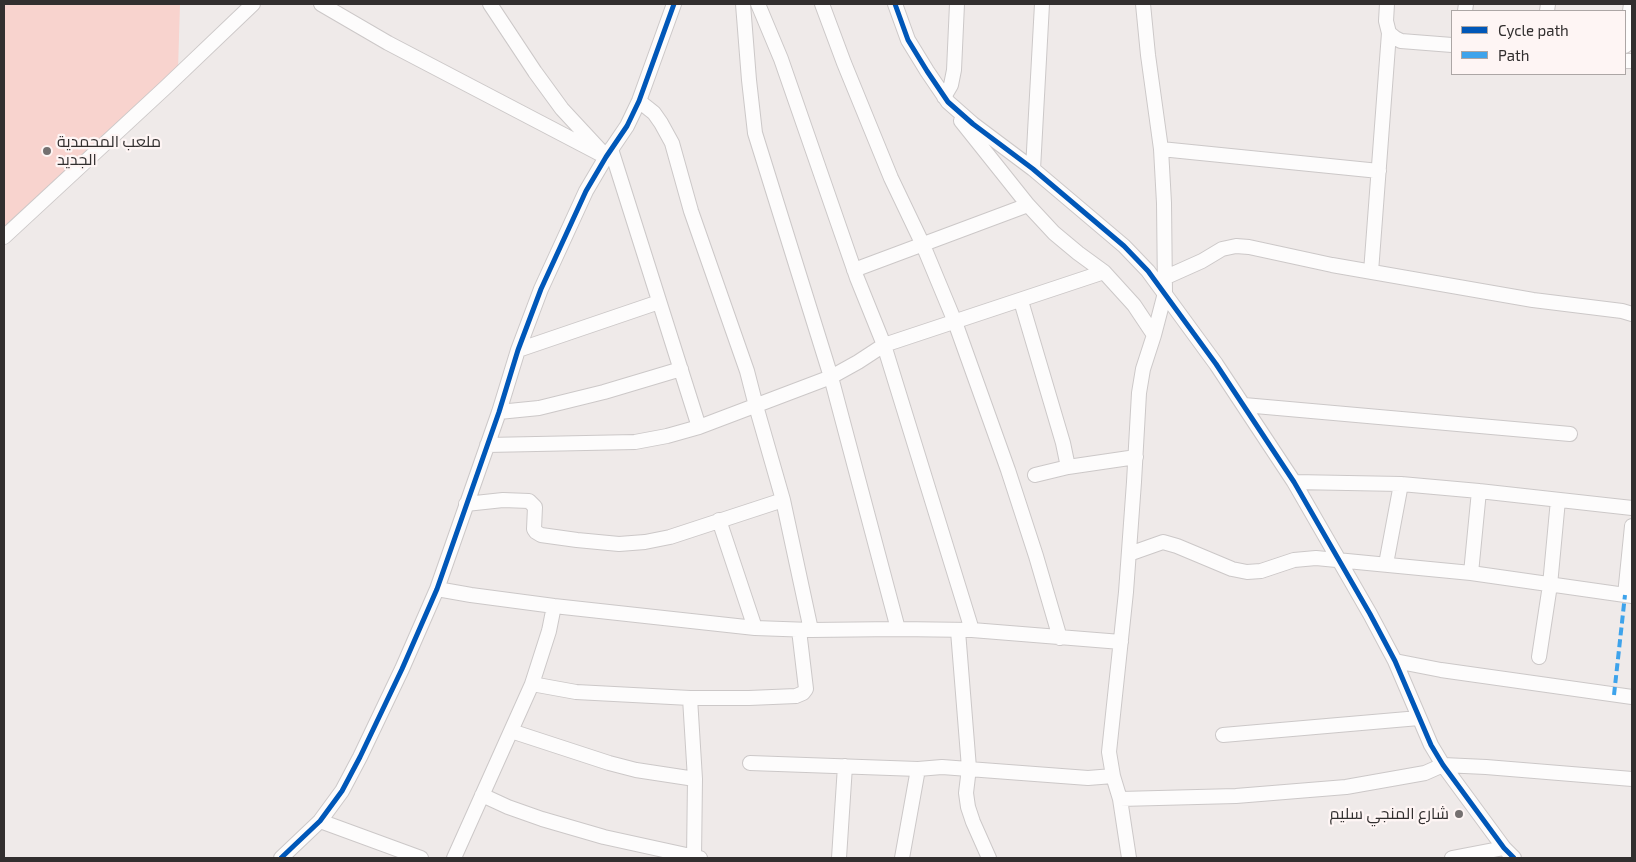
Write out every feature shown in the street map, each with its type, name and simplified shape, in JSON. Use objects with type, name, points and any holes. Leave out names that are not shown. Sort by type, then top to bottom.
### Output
[{"type":"street","points":[[4,237],[253,4]]},
{"type":"street","points":[[490,4],[514,42],[562,109],[609,153],[700,427]]},
{"type":"street","points":[[281,858],[320,821],[342,791],[402,669],[437,589],[499,412],[518,350],[562,241],[586,191],[627,126],[639,101],[674,4]]},
{"type":"street","points":[[743,4],[748,80],[755,133],[830,377],[898,629]]},
{"type":"street","points":[[758,4],[782,59],[854,270],[884,345],[965,630],[969,768],[966,792],[973,822],[989,858]]},
{"type":"street","points":[[822,4],[890,178],[924,244],[955,322],[1008,470],[1060,638]]},
{"type":"street","points":[[895,4],[908,40],[927,72],[997,168],[1054,233],[1104,272],[1134,305],[1154,335]]},
{"type":"street","points":[[946,99],[954,70],[957,4]]},
{"type":"street","points":[[1033,169],[1042,4]]},
{"type":"street","points":[[1129,858],[1120,799],[1110,761],[1109,742],[1129,554],[1139,393],[1164,293],[1164,203],[1161,149],[1143,4]]},
{"type":"street","points":[[1370,272],[1390,33],[1386,21],[1388,4]]},
{"type":"street","points":[[1626,39],[1631,4]]},
{"type":"street","points":[[324,5],[465,85],[609,153]]},
{"type":"street","points":[[1390,33],[1401,41],[1451,45]]},
{"type":"street","points":[[946,99],[973,124],[1033,169],[1124,246],[1148,271],[1216,364],[1294,482],[1395,661],[1431,745],[1443,765],[1509,853]]},
{"type":"street","points":[[532,684],[576,692],[690,698],[796,696],[803,693],[806,689],[805,630],[784,500],[747,371],[691,212],[672,143],[654,113],[639,101]]},
{"type":"street","points":[[1161,149],[1378,172]]},
{"type":"street","points":[[854,270],[1028,205]]},
{"type":"street","points":[[1164,278],[1202,261],[1222,249],[1236,246],[1370,272],[1533,300],[1622,311],[1632,314]]},
{"type":"street","points":[[487,445],[635,442],[700,427],[830,377],[884,345],[1104,272]]},
{"type":"street","points":[[1021,301],[1068,466]]},
{"type":"street","points":[[518,350],[659,302]]},
{"type":"street","points":[[499,412],[539,408],[681,369]]},
{"type":"street","points":[[1244,405],[1570,434]]},
{"type":"street","points":[[1036,475],[1068,466],[1136,457]]},
{"type":"street","points":[[1294,482],[1400,484],[1632,508]]},
{"type":"street","points":[[1386,564],[1400,484]]},
{"type":"street","points":[[1471,573],[1480,491]]},
{"type":"street","points":[[466,504],[503,500],[529,501],[535,507],[534,529],[541,535],[619,544],[645,542],[670,536],[784,500]]},
{"type":"street","points":[[1540,657],[1550,585],[1558,500]]},
{"type":"street","points":[[719,520],[755,628]]},
{"type":"street","points":[[1129,554],[1163,542],[1232,569],[1246,572],[1261,571],[1305,558],[1339,560],[1471,573],[1629,595],[1632,526]]},
{"type":"street","points":[[437,589],[554,606],[755,628],[805,630],[965,630],[1121,642]]},
{"type":"street","points":[[454,858],[532,684],[554,606]]},
{"type":"street","points":[[1395,661],[1441,670],[1632,697]]},
{"type":"street","points":[[482,795],[550,822],[604,837],[696,858],[695,779],[690,698]]},
{"type":"street","points":[[1223,735],[1419,718]]},
{"type":"street","points":[[512,731],[609,763],[636,770],[695,779]]},
{"type":"street","points":[[750,763],[969,768],[1081,778],[1113,776]]},
{"type":"street","points":[[1120,799],[1236,796],[1346,787],[1425,773],[1443,765],[1632,779]]},
{"type":"street","points":[[839,858],[845,766]]},
{"type":"street","points":[[902,858],[918,768]]},
{"type":"street","points":[[320,821],[421,858]]},
{"type":"street","points":[[1452,858],[1509,853]]},
{"type":"shaded area","name":"ملعب المحمدية الجديد","points":[[4,4],[180,4],[178,70],[4,233]]},
{"type":"marked path","points":[[1614,695],[1625,595]]},
{"type":"cycle path","points":[[281,858],[320,821],[342,791],[402,669],[437,589],[499,412],[518,350],[541,289],[586,191],[627,126],[639,101],[674,4]]},
{"type":"cycle path","points":[[895,4],[908,40],[948,102],[973,124],[1033,169],[1124,246],[1148,271],[1216,364],[1294,482],[1370,614],[1395,661],[1431,745],[1443,765],[1504,848],[1514,858]]},
{"type":"place","name":"ملعب المحمدية الجديد","points":[[47,151]]},
{"type":"place","name":"شارع المنجي سليم","points":[[1459,814]]}]
